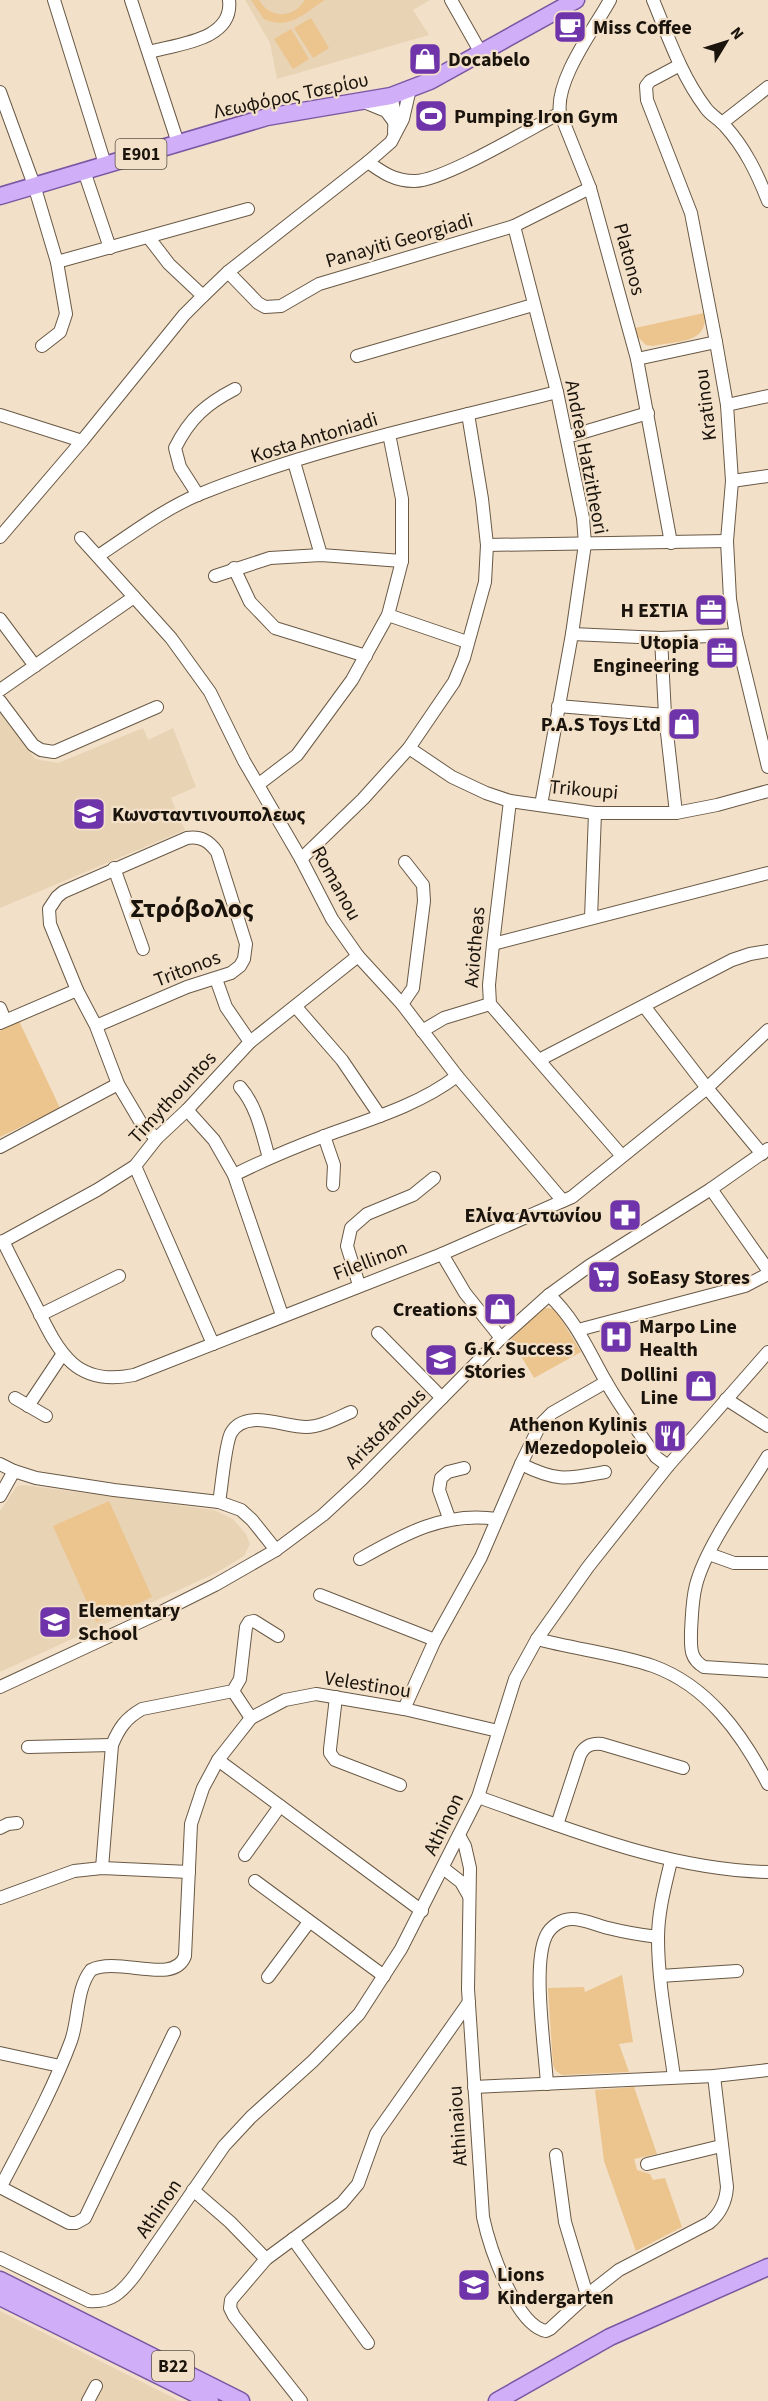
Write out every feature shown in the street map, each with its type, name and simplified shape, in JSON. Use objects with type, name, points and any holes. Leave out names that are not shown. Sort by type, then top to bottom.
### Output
[{"type":"main road","name":"Λεωφόρος Τσερίου","points":[[0,196],[267,117],[391,96],[430,81],[576,0]]},
{"type":"main road","points":[[497,2401],[610,2337],[768,2267]]},
{"type":"main road","name":"B22","points":[[0,2280],[210,2401]]},
{"type":"main road","name":"B22","points":[[0,2297],[93,2334],[242,2401]]},
{"type":"street","points":[[54,0],[105,164]]},
{"type":"street","points":[[131,0],[178,143]]},
{"type":"street","points":[[149,52],[210,35],[224,25],[230,9],[229,0]]},
{"type":"street","points":[[451,0],[482,53]]},
{"type":"street","name":"Platonos","points":[[610,0],[567,74],[560,92],[560,113],[590,188],[637,359],[671,543]]},
{"type":"street","points":[[653,0],[680,65],[706,109],[722,123],[763,173],[768,201]]},
{"type":"street","name":"Kratinou","points":[[680,65],[650,81],[645,92],[691,213],[716,342],[727,405],[732,481],[727,541],[730,599],[736,635],[768,767]]},
{"type":"street","points":[[722,123],[768,87]]},
{"type":"street","points":[[0,537],[82,441],[166,336],[202,296],[228,272],[391,142],[404,118],[410,89]]},
{"type":"street","points":[[0,92],[34,185],[57,262],[66,314],[60,332],[42,346]]},
{"type":"street","points":[[391,96],[396,124],[391,142]]},
{"type":"street","points":[[363,102],[386,111],[396,124]]},
{"type":"street","points":[[368,162],[382,173],[398,180],[426,180],[560,113]]},
{"type":"street","points":[[84,171],[110,248]]},
{"type":"street","name":"Panayiti Georgiadi","points":[[228,272],[258,303],[272,308],[281,306],[319,285],[514,226],[590,188]]},
{"type":"street","points":[[57,262],[248,209]]},
{"type":"street","name":"Andrea Hatzitheori","points":[[514,226],[557,392],[583,518],[585,544],[572,634],[541,805]]},
{"type":"street","points":[[149,238],[169,264],[202,296]]},
{"type":"street","points":[[357,356],[533,305]]},
{"type":"street","points":[[637,359],[716,342]]},
{"type":"street","points":[[198,495],[180,467],[175,448],[183,432],[198,414],[212,401],[235,388]]},
{"type":"street","name":"Kosta Antoniadi","points":[[98,556],[198,495],[294,462],[390,434],[557,392]]},
{"type":"street","points":[[727,405],[768,396]]},
{"type":"street","points":[[567,437],[648,413]]},
{"type":"street","points":[[302,859],[363,799],[409,748],[454,682],[464,658],[485,582],[487,545],[468,414]]},
{"type":"street","points":[[0,415],[82,441]]},
{"type":"street","points":[[259,784],[297,755],[352,680],[388,615],[402,561],[402,499],[390,434]]},
{"type":"street","points":[[294,462],[321,555]]},
{"type":"street","points":[[732,481],[768,476]]},
{"type":"street","name":"Romanou","points":[[81,538],[171,638],[210,692],[243,761],[259,784],[302,859],[332,918],[358,956],[402,1004],[456,1076],[563,1201]]},
{"type":"street","points":[[487,545],[727,541]]},
{"type":"street","points":[[215,576],[270,558],[321,555],[402,561]]},
{"type":"street","points":[[234,568],[250,602],[275,628],[366,656]]},
{"type":"street","points":[[0,690],[134,597]]},
{"type":"street","points":[[388,615],[467,642]]},
{"type":"street","points":[[0,619],[35,666]]},
{"type":"street","points":[[572,634],[661,638],[736,635]]},
{"type":"street","points":[[661,638],[665,714],[676,813]]},
{"type":"street","points":[[0,701],[33,745],[41,750],[54,752],[157,707]]},
{"type":"street","points":[[558,706],[665,714]]},
{"type":"street","name":"Trikoupi","points":[[409,748],[452,777],[486,794],[510,801],[596,813],[676,813],[768,791]]},
{"type":"street","name":"Axiotheas","points":[[510,801],[493,944],[489,985],[490,1004],[622,1156]]},
{"type":"street","points":[[591,918],[596,813]]},
{"type":"street","name":"Tritonos","points":[[77,990],[50,924],[49,909],[52,903],[63,892],[187,838],[202,839],[212,846],[217,852],[247,950],[240,966],[216,979],[187,987],[96,1026]]},
{"type":"street","points":[[402,1004],[413,988],[424,901],[423,885],[405,862]]},
{"type":"street","points":[[114,868],[143,949]]},
{"type":"street","points":[[493,944],[768,873]]},
{"type":"street","points":[[539,1060],[734,960],[768,951]]},
{"type":"street","name":"Timythountos","points":[[2,1242],[97,1190],[135,1166],[157,1138],[187,1110],[250,1042],[358,956]]},
{"type":"street","points":[[216,979],[226,1007],[250,1042]]},
{"type":"street","points":[[2,1017],[77,990],[96,1026],[118,1084],[144,1128],[157,1138]]},
{"type":"street","points":[[422,1031],[444,1018],[490,1004]]},
{"type":"street","points":[[644,1006],[707,1088],[765,1151]]},
{"type":"street","points":[[296,1007],[342,1060],[372,1101],[380,1116]]},
{"type":"street","name":"Filellinon","points":[[2,1242],[62,1355],[86,1372],[106,1378],[121,1377],[152,1369],[282,1315],[442,1254],[578,1193],[707,1088],[768,1030]]},
{"type":"street","points":[[234,1175],[269,1158],[380,1116],[436,1090],[456,1076]]},
{"type":"street","points":[[0,1147],[118,1084]]},
{"type":"street","points":[[240,1087],[247,1094],[254,1110],[269,1158]]},
{"type":"street","points":[[187,1110],[213,1140],[234,1175],[282,1315]]},
{"type":"street","points":[[324,1136],[334,1165],[333,1185]]},
{"type":"street","name":"Aristofanous","points":[[0,1687],[175,1605],[276,1550],[323,1515],[362,1479],[501,1338],[549,1295],[589,1266],[711,1190],[765,1151]]},
{"type":"street","points":[[135,1166],[213,1344]]},
{"type":"street","points":[[359,1285],[347,1246],[351,1228],[367,1214],[413,1195],[434,1178]]},
{"type":"street","points":[[578,1329],[745,1286],[768,1272],[711,1190]]},
{"type":"street","points":[[442,1254],[465,1293],[501,1338]]},
{"type":"street","points":[[40,1315],[119,1276]]},
{"type":"street","points":[[549,1295],[578,1329],[606,1382],[656,1458],[668,1466]]},
{"type":"street","points":[[378,1334],[442,1398]]},
{"type":"street","name":"Athinon","points":[[0,2258],[89,2301],[100,2302],[111,2299],[121,2292],[163,2236],[224,2146],[251,2117],[313,2061],[359,2014],[422,1911],[478,1797],[515,1679],[537,1639],[588,1567],[668,1466],[768,1352]]},
{"type":"street","points":[[28,1406],[62,1355]]},
{"type":"street","points":[[404,1709],[435,1640],[482,1557],[537,1430],[552,1413],[606,1382]]},
{"type":"street","points":[[15,1398],[46,1416]]},
{"type":"street","points":[[726,1399],[768,1426]]},
{"type":"street","points":[[219,1502],[230,1434],[240,1423],[253,1420],[305,1427],[322,1424],[351,1412]]},
{"type":"street","points":[[768,1456],[709,1554],[696,1583],[692,1605],[691,1653],[696,1662],[704,1667],[768,1671]]},
{"type":"street","points":[[0,1464],[32,1478],[219,1502],[241,1510],[247,1515],[276,1550]]},
{"type":"street","points":[[521,1464],[546,1476],[562,1479],[605,1472]]},
{"type":"street","points":[[449,1518],[440,1490],[441,1478],[448,1472],[464,1468]]},
{"type":"street","points":[[0,1496],[14,1471]]},
{"type":"street","points":[[360,1558],[426,1525],[449,1518],[479,1516],[497,1519]]},
{"type":"street","points":[[709,1554],[734,1563],[768,1563]]},
{"type":"street","points":[[320,1594],[435,1640]]},
{"type":"street","points":[[102,1868],[112,1745],[118,1729],[127,1719],[142,1709],[233,1691],[240,1679],[247,1624],[254,1621],[278,1635]]},
{"type":"street","points":[[537,1639],[652,1666],[696,1690],[721,1713],[745,1742],[768,1784]]},
{"type":"street","points":[[233,1691],[251,1718]]},
{"type":"street","name":"Velestinou","points":[[60,2066],[72,2039],[84,1983],[90,1970],[106,1965],[167,1971],[178,1967],[185,1956],[191,1824],[204,1788],[218,1760],[251,1718],[273,1705],[295,1697],[316,1694],[404,1709],[498,1731]]},
{"type":"street","points":[[336,1697],[330,1749],[334,1760],[400,1785]]},
{"type":"street","points":[[557,1825],[580,1755],[584,1748],[590,1745],[602,1744],[683,1768]]},
{"type":"street","points":[[27,1747],[112,1745]]},
{"type":"street","points":[[218,1760],[422,1911]]},
{"type":"street","points":[[478,1797],[557,1825],[671,1860],[734,1870],[768,1872]]},
{"type":"street","points":[[245,1855],[280,1806]]},
{"type":"street","points":[[0,1828],[17,1823]]},
{"type":"street","name":"Athinaiou","points":[[459,1835],[465,1846],[470,1868],[469,2002],[482,2202],[489,2241],[500,2272],[512,2296],[533,2324],[546,2331],[587,2295]]},
{"type":"street","points":[[671,1860],[665,1884],[658,1937],[660,1977],[674,2077]]},
{"type":"street","points":[[0,1898],[74,1871],[102,1868],[189,1872]]},
{"type":"street","points":[[443,1868],[461,1882],[469,1897]]},
{"type":"street","points":[[255,1881],[384,1976]]},
{"type":"street","points":[[547,2084],[540,1982],[543,1948],[550,1930],[562,1921],[575,1919],[643,1936],[658,1937]]},
{"type":"street","points":[[268,1977],[309,1922]]},
{"type":"street","points":[[660,1977],[737,1971]]},
{"type":"street","points":[[301,2401],[230,2308],[233,2296],[266,2259],[346,2200],[356,2188],[376,2134],[469,2002]]},
{"type":"street","points":[[0,2053],[60,2066],[53,2086],[0,2188],[69,2223],[76,2223],[85,2218],[174,2033]]},
{"type":"street","points":[[474,2087],[714,2076],[768,2070]]},
{"type":"street","points":[[556,2155],[565,2222],[587,2295],[635,2261],[704,2226],[717,2216],[724,2204],[726,2193],[714,2076]]},
{"type":"street","points":[[647,2164],[721,2146]]},
{"type":"street","points":[[193,2190],[230,2222],[266,2259]]},
{"type":"street","points":[[293,2239],[368,2343]]},
{"type":"street","points":[[88,2401],[96,2386]]},
{"type":"shaded area","points":[[245,0],[430,0],[413,10],[429,35],[277,79],[270,43]]},
{"type":"shaded area","points":[[251,0],[259,0],[269,11],[282,14],[294,11],[305,0],[325,0],[297,18],[282,23],[264,19]]},
{"type":"shaded area","points":[[311,18],[329,48],[313,58],[294,28]]},
{"type":"shaded area","points":[[291,29],[309,59],[293,69],[274,39]]},
{"type":"shaded area","points":[[704,313],[702,331],[680,342],[646,345],[638,337],[635,328]]},
{"type":"shaded area","name":"Κωνσταντινουπολεως","points":[[0,713],[4,714],[35,759],[58,763],[143,728],[148,740],[173,728],[196,787],[171,798],[185,830],[0,908]]},
{"type":"shaded area","points":[[19,1021],[60,1108],[0,1137],[0,1031]]},
{"type":"shaded area","points":[[542,1309],[555,1309],[581,1352],[534,1378],[511,1339]]},
{"type":"shaded area","name":"Elementary School","points":[[17,1486],[214,1510],[233,1519],[246,1534],[250,1544],[244,1556],[216,1573],[0,1672],[0,1511]]},
{"type":"shaded area","points":[[109,1501],[152,1597],[96,1622],[53,1526]]},
{"type":"shaded area","points":[[622,1975],[633,2042],[619,2044],[629,2072],[562,2075],[553,2065],[548,1988],[584,1987],[585,1992]]},
{"type":"shaded area","points":[[634,2087],[657,2154],[634,2159],[637,2170],[650,2174],[653,2180],[665,2178],[682,2227],[636,2251],[604,2161],[595,2090]]},
{"type":"shaded area","points":[[0,2311],[180,2401],[0,2401]]},
{"type":"place","name":"Miss Coffee","points":[[570,27]]},
{"type":"place","name":"Docabelo","points":[[425,59]]},
{"type":"place","name":"Pumping Iron Gym","points":[[431,116]]},
{"type":"place","name":"Η ΕΣΤΙΑ","points":[[711,610]]},
{"type":"place","name":"Utopia Engineering","points":[[722,653]]},
{"type":"place","name":"P.A.S Toys Ltd","points":[[684,724]]},
{"type":"place","name":"Κωνσταντινουπολεως","points":[[89,814]]},
{"type":"place","name":"Ελίνα Αντωνίου","points":[[625,1215]]},
{"type":"place","name":"SoEasy Stores","points":[[604,1277]]},
{"type":"place","name":"Creations","points":[[500,1309]]},
{"type":"place","name":"Marpo Line Health","points":[[616,1337]]},
{"type":"place","name":"G.K. Success Stories","points":[[441,1360]]},
{"type":"place","name":"Dollini Line","points":[[701,1386]]},
{"type":"place","name":"Athenon Kylinis Mezedopoleio","points":[[670,1436]]},
{"type":"place","name":"Elementary School","points":[[55,1622]]},
{"type":"place","name":"Lions Kindergarten","points":[[474,2285]]},
{"type":"district","name":"Στρόβολος","points":[[192,908]]}]
